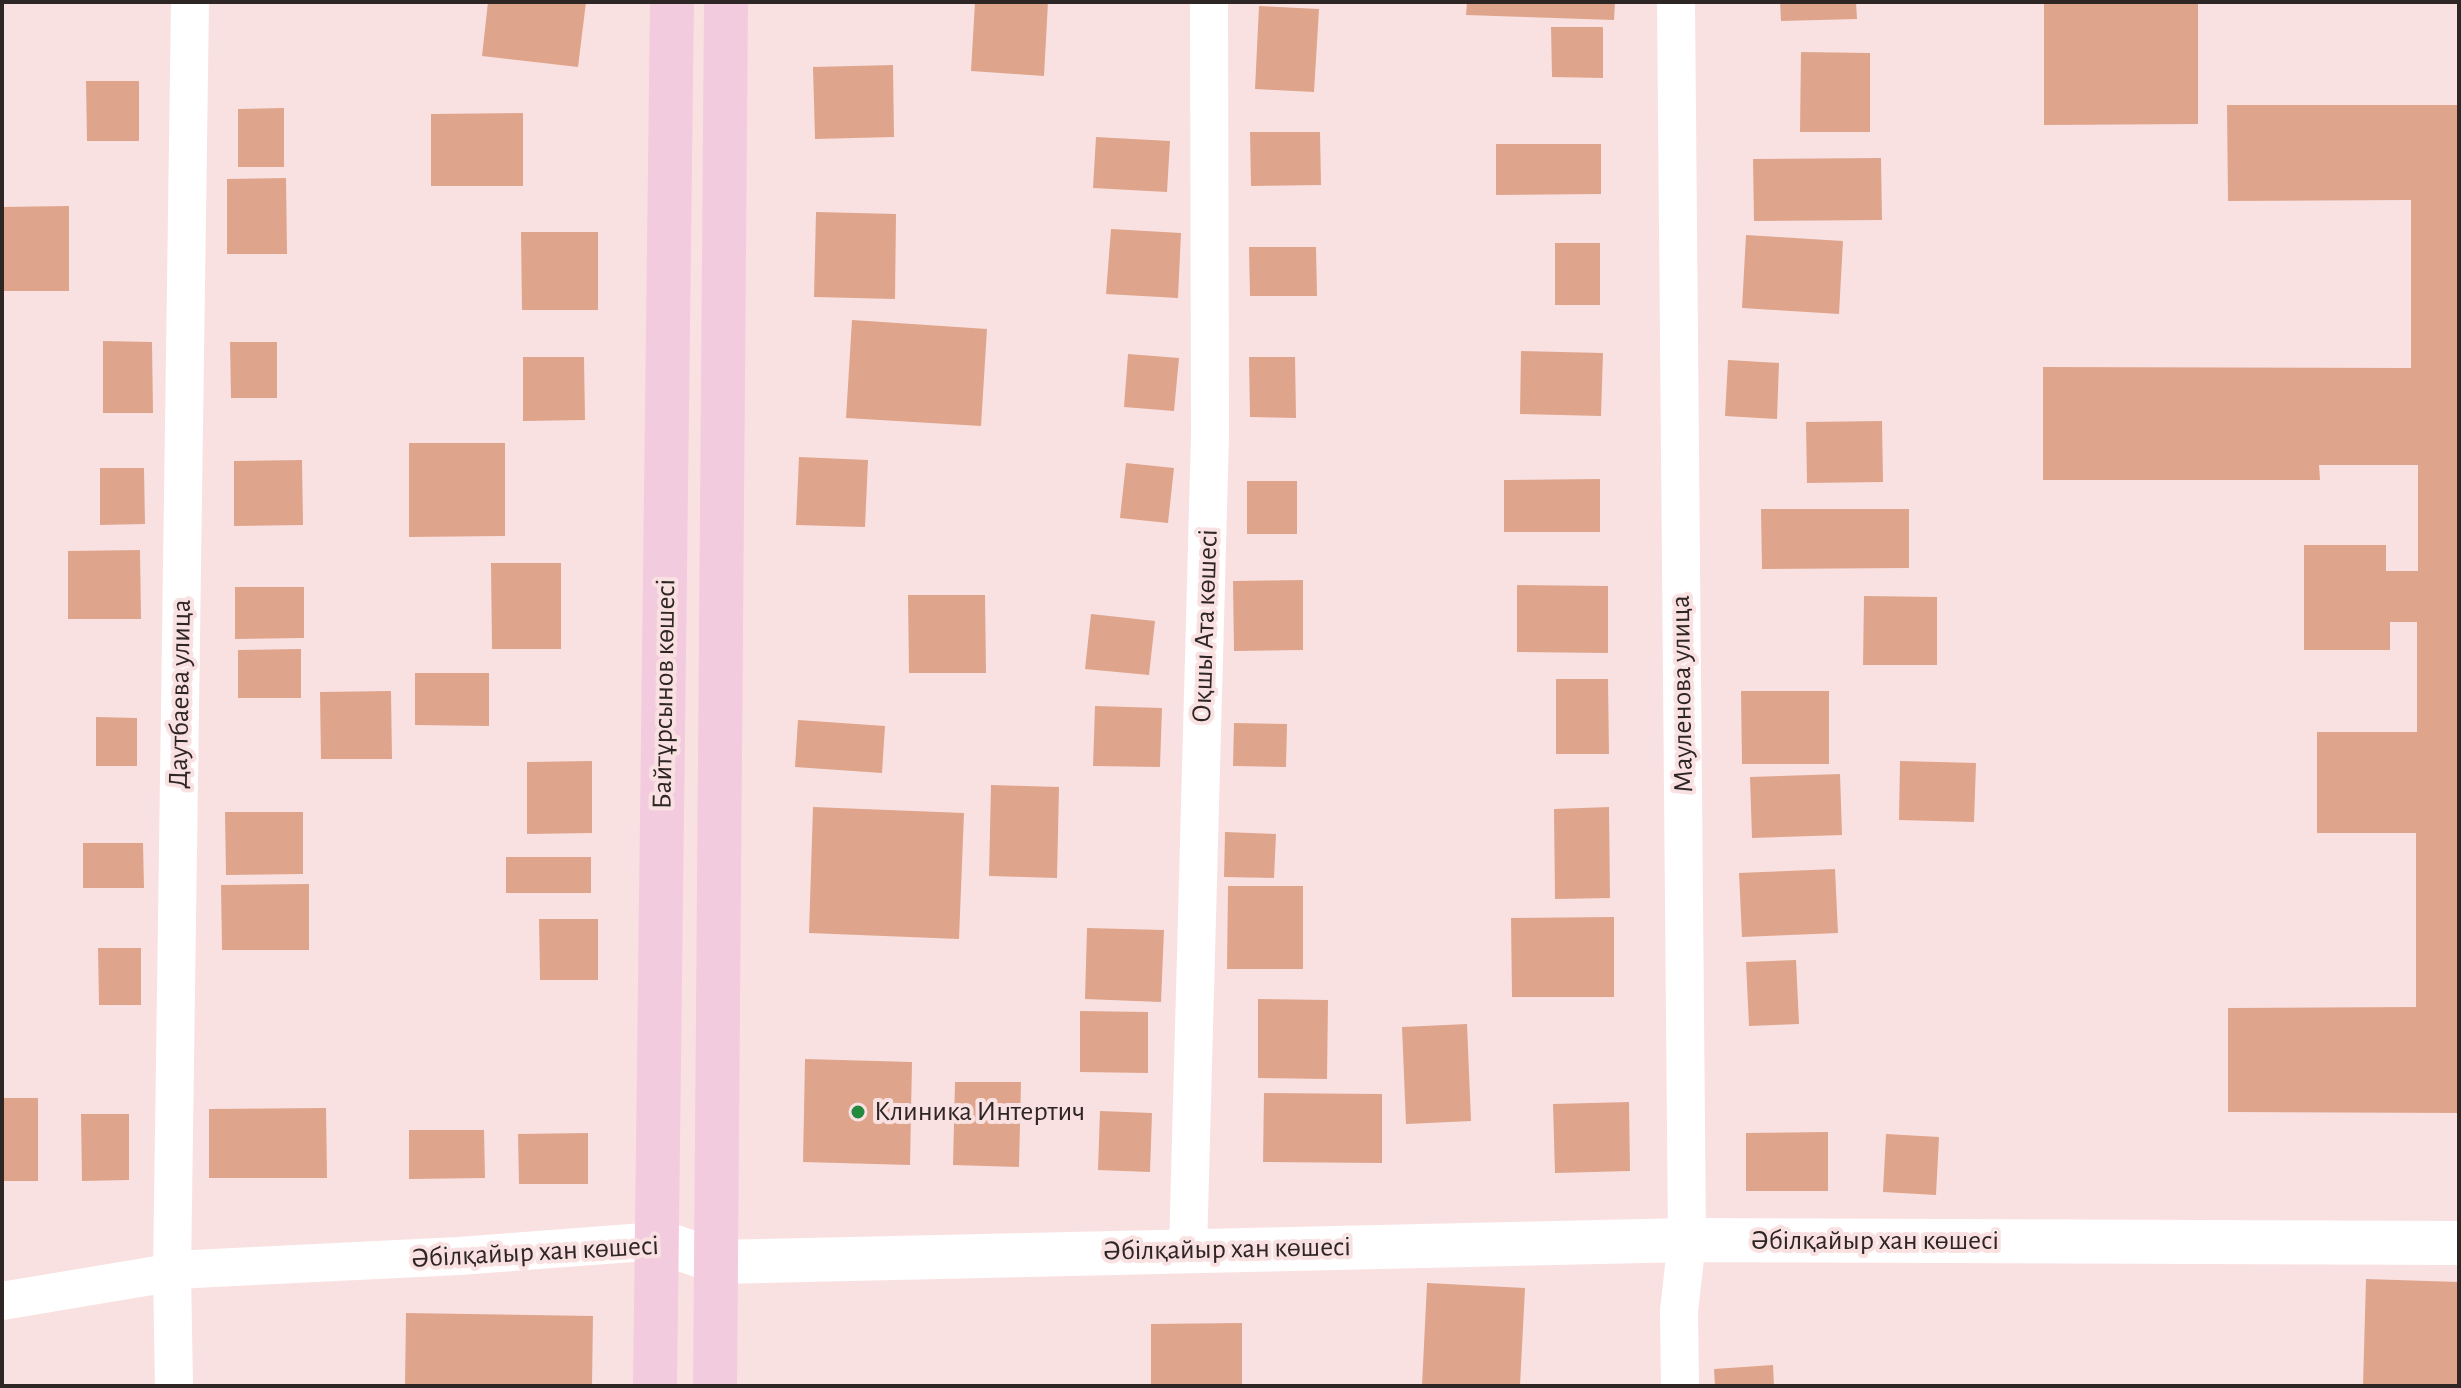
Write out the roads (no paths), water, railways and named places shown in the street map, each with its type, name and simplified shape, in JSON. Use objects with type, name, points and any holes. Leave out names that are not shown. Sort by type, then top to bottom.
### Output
[{"type":"main road","name":"Байтұрсынов көшесі","points":[[655,1386],[672,2]]},
{"type":"main road","name":"Байтұрсынов көшесі","points":[[715,1386],[726,2]]},
{"type":"street","name":"Даутбаева улица","points":[[174,1386],[172,1272],[190,2]]},
{"type":"street","name":"Оқшы Ата көшесі","points":[[1188,1250],[1210,435],[1209,2]]},
{"type":"street","name":"Мауленова улица","points":[[1676,2],[1687,1240],[1679,1311],[1680,1386]]},
{"type":"street","name":"Әбілқайыр хан көшесі","points":[[2,1301],[172,1272],[658,1241],[718,1262],[1687,1240],[2459,1243]]},
{"type":"place","name":"Клиника Интертич","points":[[858,1112]]}]
